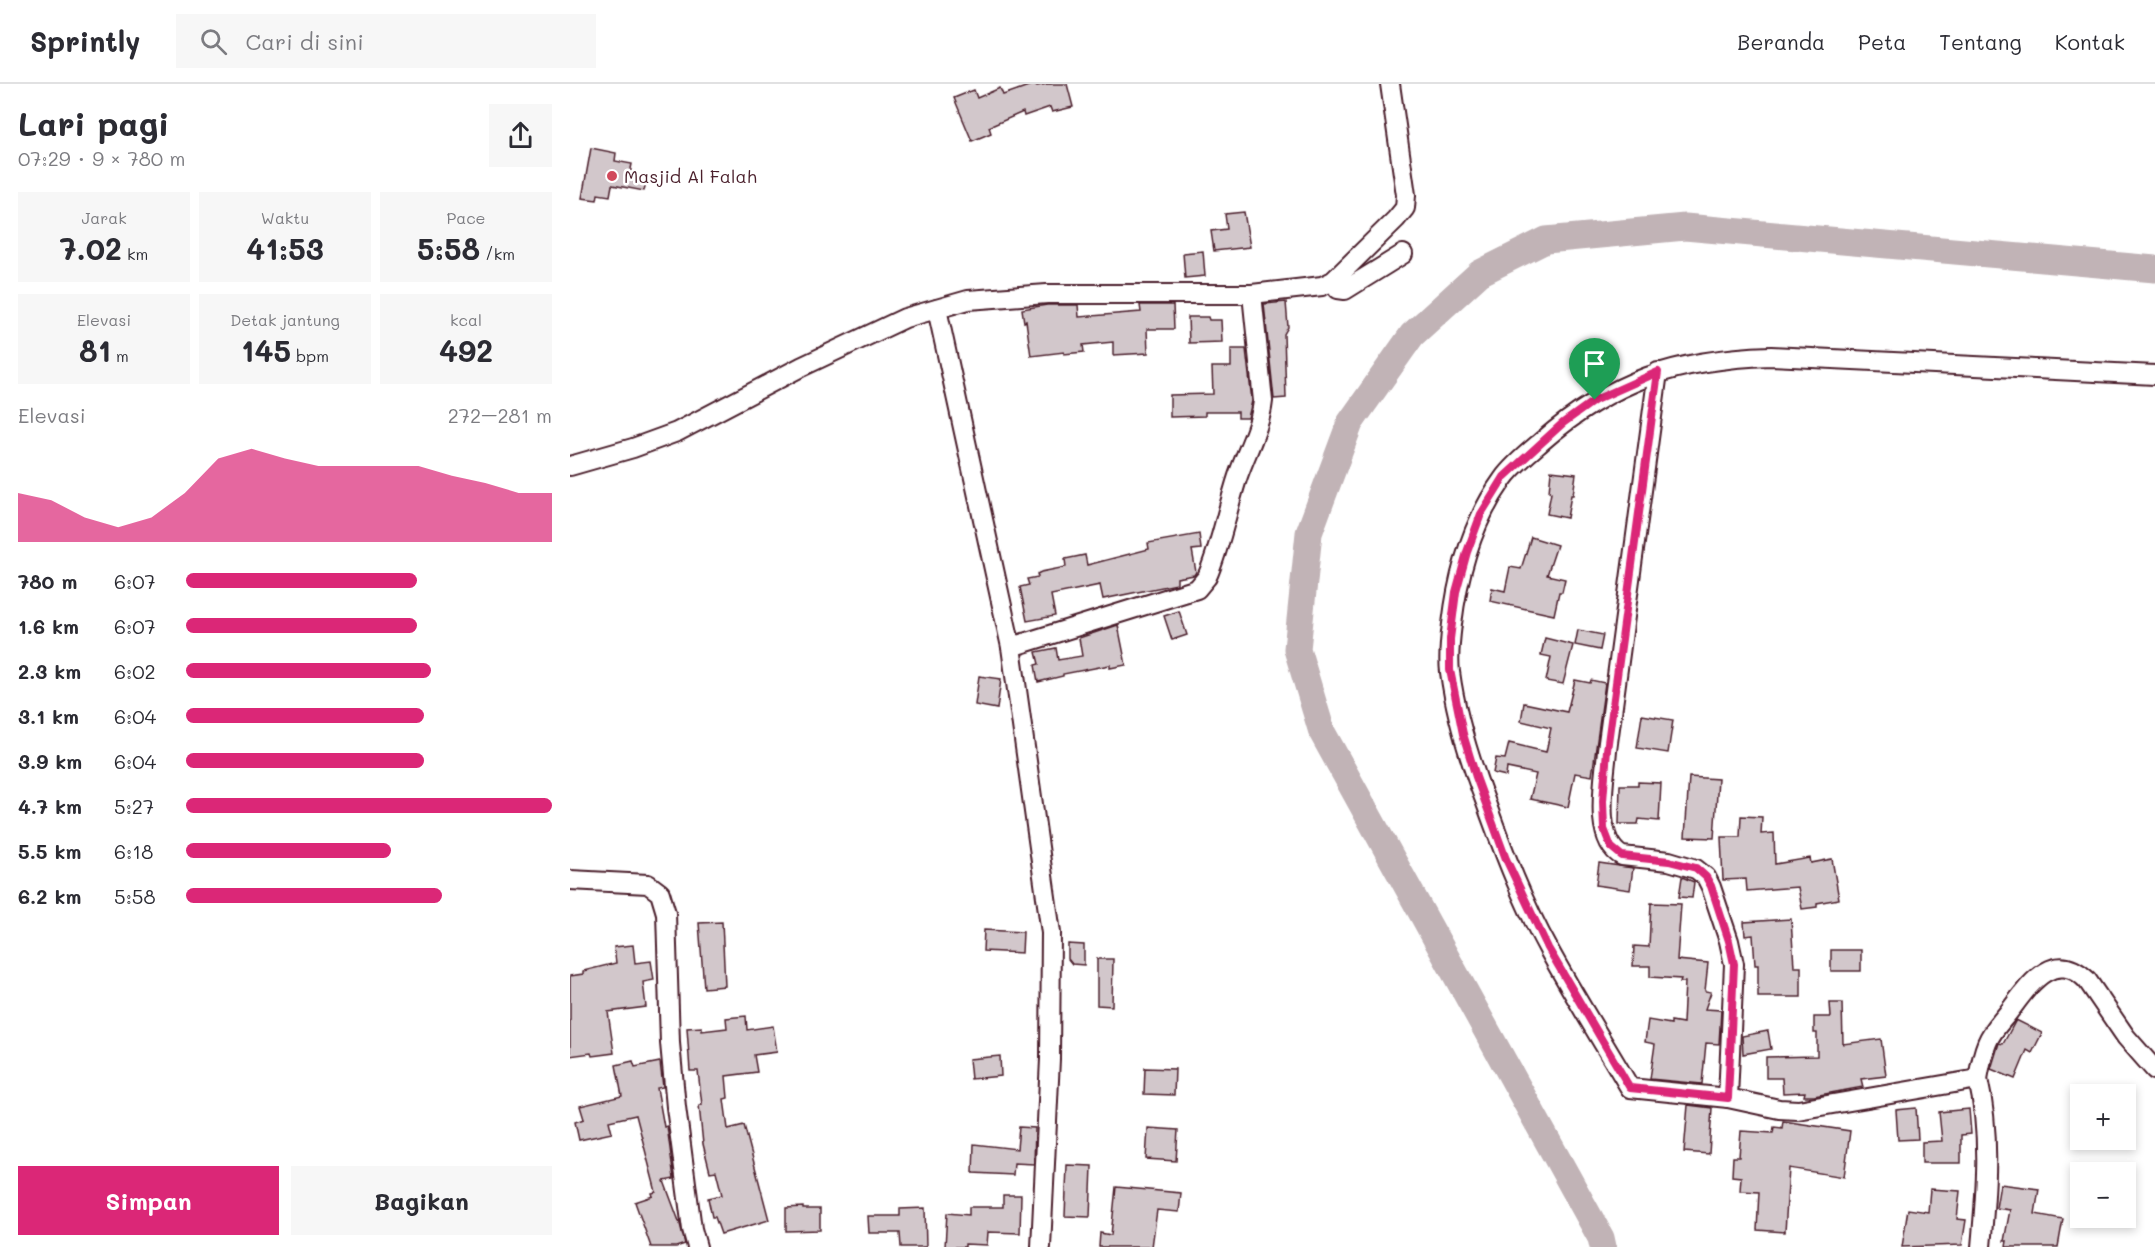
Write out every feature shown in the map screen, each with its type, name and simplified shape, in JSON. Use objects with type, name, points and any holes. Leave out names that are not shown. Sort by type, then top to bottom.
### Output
[{"type":"street","points":[[570,466],[633,448],[677,432],[801,367],[905,318],[968,300],[1047,294],[1252,294],[1322,286],[1333,281],[1396,219],[1404,208],[1404,179],[1390,84]]},
{"type":"street","points":[[1333,281],[1338,289],[1346,290],[1403,254]]},
{"type":"street","points":[[1011,647],[1197,589],[1207,578],[1238,475],[1262,413],[1263,401],[1252,294]]},
{"type":"street","points":[[937,309],[1011,647],[1051,933],[1050,1059],[1041,1247]]},
{"type":"street","points":[[1978,1079],[1798,1110],[1779,1109],[1728,1098],[1630,1088],[1548,948],[1506,859],[1476,777],[1463,734],[1450,670],[1450,639],[1456,592],[1481,514],[1504,477],[1563,423],[1595,400],[1658,372],[1734,357],[1771,356],[2155,375]]},
{"type":"street","points":[[1658,372],[1607,750],[1603,801],[1604,829],[1611,847],[1622,856],[1669,861],[1696,868],[1706,877],[1711,886],[1734,964],[1728,1098]]},
{"type":"street","points":[[570,880],[648,884],[660,893],[666,913],[670,1043],[676,1107],[692,1229],[697,1247]]},
{"type":"street","points":[[1981,1247],[1986,1187],[1986,1132],[1978,1079],[1982,1059],[1992,1034],[2034,978],[2050,969],[2061,967],[2080,973],[2126,1037],[2155,1070]]},
{"type":"building","points":[[1034,84],[1037,86],[1067,84],[1073,107],[1052,112],[1050,107],[1024,116],[1023,112],[989,127],[991,133],[972,141],[954,98],[974,90],[977,98],[1000,88],[1003,95]]},
{"type":"building","name":"Masjid Al Falah","points":[[591,148],[616,153],[615,161],[632,164],[630,174],[647,177],[644,191],[612,185],[610,196],[598,194],[597,200],[582,198]]},
{"type":"building","points":[[1244,212],[1250,247],[1214,251],[1211,231],[1227,229],[1225,214]]},
{"type":"building","points":[[1203,251],[1205,276],[1185,278],[1183,253]]},
{"type":"building","points":[[1286,302],[1288,327],[1284,334],[1286,398],[1274,399],[1264,304]]},
{"type":"building","points":[[1047,305],[1078,305],[1079,317],[1141,312],[1140,305],[1173,305],[1174,329],[1147,329],[1148,353],[1113,355],[1113,342],[1083,345],[1084,352],[1031,356],[1022,309]]},
{"type":"building","points":[[1188,317],[1208,317],[1209,320],[1221,320],[1222,342],[1189,343]]},
{"type":"building","points":[[1231,349],[1246,349],[1252,401],[1248,418],[1238,418],[1238,412],[1205,412],[1205,416],[1170,417],[1170,395],[1213,394],[1212,367],[1231,367]]},
{"type":"building","points":[[1551,471],[1576,474],[1567,518],[1547,514],[1551,493],[1549,492]]},
{"type":"building","points":[[1199,534],[1201,549],[1192,550],[1196,572],[1194,575],[1177,578],[1177,584],[1103,599],[1100,585],[1051,595],[1055,616],[1027,621],[1020,587],[1029,585],[1027,579],[1038,577],[1037,574],[1041,572],[1066,567],[1065,559],[1085,555],[1087,565],[1149,549],[1148,543]]},
{"type":"building","points":[[1531,537],[1557,545],[1547,575],[1565,579],[1562,592],[1559,592],[1554,615],[1490,601],[1492,588],[1505,591],[1510,567],[1521,569]]},
{"type":"building","points":[[1179,611],[1187,635],[1172,640],[1164,616]]},
{"type":"building","points":[[1118,625],[1126,665],[1110,668],[1110,665],[1063,674],[1063,676],[1038,682],[1035,665],[1039,664],[1036,652],[1056,648],[1058,660],[1082,656],[1079,638]]},
{"type":"building","points":[[1578,630],[1603,635],[1600,650],[1575,645]]},
{"type":"building","points":[[1545,638],[1573,645],[1563,684],[1546,681],[1551,657],[1541,655]]},
{"type":"building","points":[[979,676],[1001,679],[997,709],[975,705]]},
{"type":"building","points":[[1575,680],[1605,683],[1592,776],[1575,773],[1568,807],[1530,799],[1536,774],[1507,768],[1506,776],[1493,773],[1496,758],[1505,759],[1509,743],[1546,752],[1551,728],[1521,721],[1524,703],[1567,712]]},
{"type":"building","points":[[1642,715],[1673,720],[1668,753],[1637,748]]},
{"type":"building","points":[[1689,777],[1718,779],[1714,838],[1685,837]]},
{"type":"building","points":[[1638,782],[1661,783],[1659,821],[1639,819],[1638,824],[1619,824],[1620,785],[1638,785]]},
{"type":"building","points":[[1741,816],[1762,817],[1761,834],[1774,833],[1775,864],[1810,858],[1811,863],[1832,859],[1839,899],[1817,903],[1817,907],[1802,909],[1798,887],[1747,891],[1746,879],[1723,880],[1721,837],[1740,837]]},
{"type":"building","points":[[1599,863],[1633,868],[1630,890],[1596,885]]},
{"type":"building","points":[[1682,877],[1694,882],[1692,898],[1679,897]]},
{"type":"building","points":[[1651,903],[1681,904],[1677,960],[1708,963],[1705,991],[1711,992],[1705,1009],[1721,1010],[1719,1044],[1706,1043],[1702,1084],[1650,1079],[1655,1044],[1645,1042],[1648,1020],[1671,1024],[1671,1021],[1683,1023],[1685,982],[1680,982],[1681,979],[1650,977],[1650,966],[1633,966],[1634,946],[1649,947]]},
{"type":"building","points":[[1791,919],[1794,967],[1801,967],[1801,997],[1758,997],[1758,965],[1755,965],[1753,935],[1745,936],[1744,922]]},
{"type":"building","points":[[722,922],[725,986],[704,988],[699,923]]},
{"type":"building","points":[[984,930],[1023,932],[1022,953],[983,951]]},
{"type":"building","points":[[1068,944],[1084,945],[1084,965],[1072,964],[1068,959]]},
{"type":"building","points":[[633,945],[635,963],[651,961],[654,980],[643,982],[646,1007],[608,1012],[614,1053],[570,1056],[570,976],[616,963],[614,947]]},
{"type":"building","points":[[1831,950],[1861,950],[1861,971],[1831,971]]},
{"type":"building","points":[[1097,959],[1113,959],[1112,1006],[1097,1005]]},
{"type":"building","points":[[1830,1003],[1842,1003],[1843,1044],[1881,1039],[1886,1076],[1861,1079],[1863,1087],[1814,1096],[1804,1096],[1805,1092],[1783,1093],[1782,1078],[1766,1078],[1766,1057],[1817,1056],[1814,1017],[1831,1017]]},
{"type":"building","points":[[746,1016],[747,1030],[773,1026],[777,1052],[754,1055],[757,1072],[726,1076],[728,1098],[724,1099],[728,1129],[744,1125],[769,1220],[721,1234],[715,1217],[712,1217],[708,1198],[722,1195],[716,1171],[710,1172],[703,1144],[698,1071],[690,1071],[687,1028],[702,1027],[702,1031],[727,1028],[726,1018]]},
{"type":"building","points":[[2016,1020],[2042,1033],[2032,1053],[2027,1050],[2015,1079],[1991,1069],[1999,1043],[2003,1044]]},
{"type":"building","points":[[1768,1031],[1771,1049],[1743,1054],[1742,1036]]},
{"type":"building","points":[[1000,1056],[1001,1076],[971,1079],[969,1059]]},
{"type":"building","points":[[633,1061],[635,1067],[660,1062],[663,1087],[657,1088],[664,1127],[667,1126],[674,1179],[664,1181],[685,1244],[676,1247],[651,1247],[635,1202],[653,1196],[652,1193],[656,1192],[636,1115],[609,1121],[612,1133],[579,1140],[575,1122],[584,1119],[580,1106],[622,1096],[616,1065]]},
{"type":"building","points":[[1145,1068],[1175,1069],[1174,1095],[1144,1094]]},
{"type":"building","points":[[1688,1105],[1712,1108],[1709,1154],[1684,1152]]},
{"type":"building","points":[[1916,1108],[1918,1139],[1898,1140],[1896,1110]]},
{"type":"building","points":[[1969,1109],[1971,1134],[1961,1135],[1961,1163],[1922,1163],[1922,1142],[1942,1141],[1939,1112]]},
{"type":"building","points":[[1783,1121],[1850,1131],[1844,1177],[1789,1168],[1785,1232],[1757,1230],[1759,1192],[1740,1191],[1741,1177],[1732,1176],[1733,1157],[1739,1157],[1741,1131],[1773,1133],[1774,1127],[1782,1128]]},
{"type":"building","points":[[1019,1127],[1035,1128],[1034,1164],[1014,1163],[1013,1175],[973,1173],[974,1144],[1017,1149]]},
{"type":"building","points":[[1148,1128],[1178,1130],[1176,1161],[1146,1159]]},
{"type":"building","points":[[1067,1165],[1092,1166],[1090,1217],[1065,1216]]},
{"type":"building","points":[[2000,1184],[2039,1189],[2035,1214],[2063,1219],[2058,1247],[2006,1247],[2007,1241],[2004,1241],[2010,1210],[1996,1208]]},
{"type":"building","points":[[1116,1187],[1181,1193],[1179,1212],[1157,1210],[1152,1247],[1099,1247],[1100,1233],[1111,1235]]},
{"type":"building","points":[[1930,1189],[1960,1191],[1957,1219],[1966,1220],[1962,1245],[1902,1247],[1908,1209],[1928,1212]]},
{"type":"building","points":[[1003,1195],[1021,1195],[1020,1233],[988,1232],[987,1245],[965,1244],[965,1247],[945,1247],[947,1213],[969,1215],[969,1207],[1003,1207]]},
{"type":"building","points":[[803,1207],[803,1209],[820,1209],[820,1230],[786,1231],[786,1208]]},
{"type":"building","points":[[925,1208],[926,1247],[901,1247],[900,1233],[869,1233],[868,1216],[900,1216],[900,1209]]},
{"type":"waterway","points":[[1603,1247],[1601,1238],[1322,732],[1297,649],[1309,533],[1350,423],[1412,335],[1480,273],[1546,240],[1685,227],[2155,269]]},
{"type":"place","name":"Masjid Al Falah","points":[[612,176]]},
{"type":"route","points":[[1658,372],[1607,750],[1603,801],[1604,829],[1611,847],[1622,856],[1669,861],[1696,868],[1706,877],[1711,886],[1734,964],[1728,1098],[1630,1088],[1548,948],[1506,859],[1476,777],[1454,693],[1450,670],[1450,639],[1456,592],[1481,514],[1504,477],[1563,423],[1595,400],[1658,372]]}]
